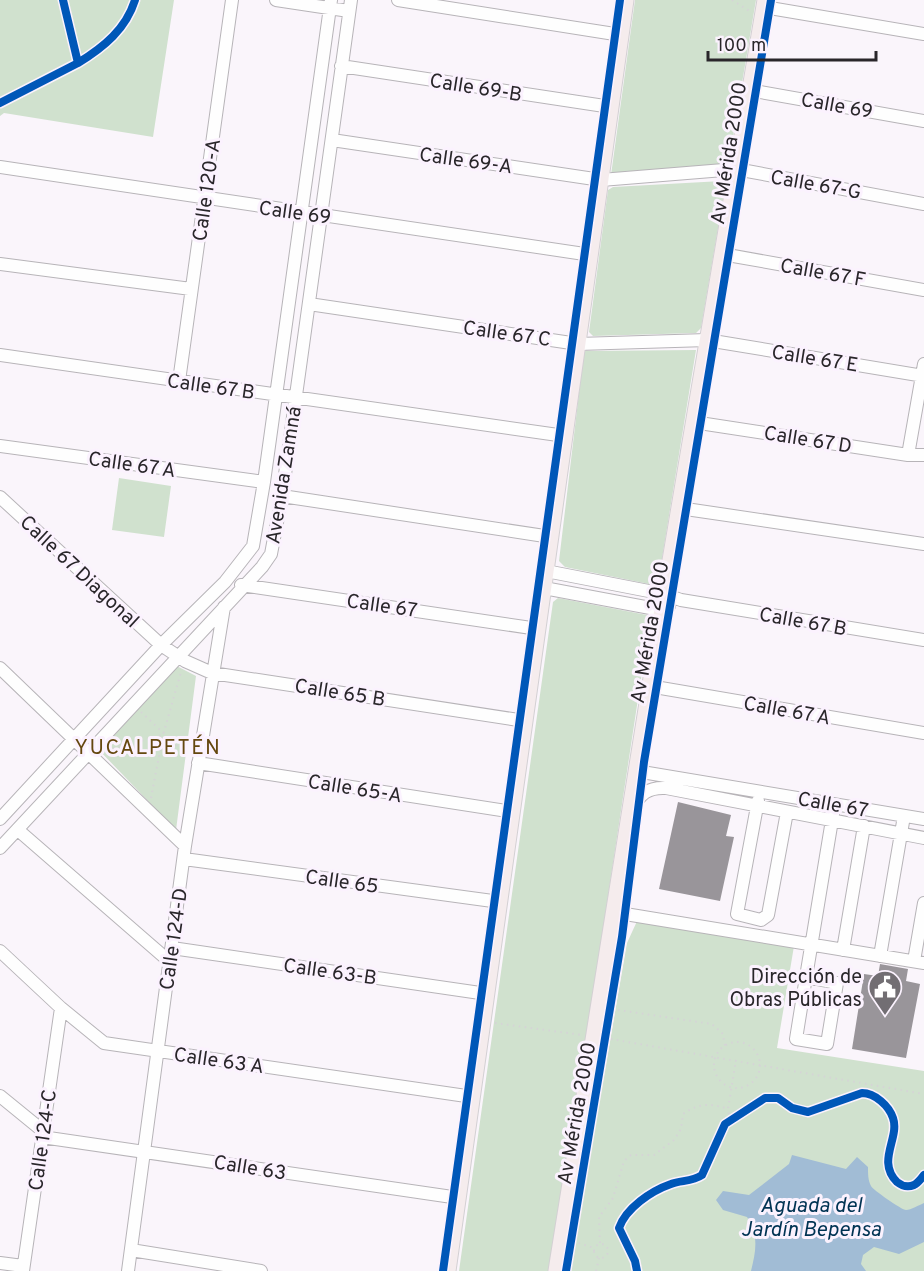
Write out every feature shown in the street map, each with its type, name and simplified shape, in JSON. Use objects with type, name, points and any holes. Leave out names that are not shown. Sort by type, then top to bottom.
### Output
[{"type":"main road","points":[[448,1271],[626,0]]},
{"type":"main road","points":[[556,1271],[599,1037],[613,912],[649,686],[763,8]]},
{"type":"street","name":"Calle 120-A","points":[[179,381],[232,0]]},
{"type":"street","points":[[276,0],[350,6]]},
{"type":"street","points":[[398,0],[621,35]]},
{"type":"street","name":"Avenida Zamná","points":[[1,816],[161,645],[225,582],[253,546],[277,395],[331,4]]},
{"type":"street","name":"Avenida Zamná","points":[[0,848],[89,754],[132,704],[181,658],[271,554],[282,496],[350,6]]},
{"type":"street","points":[[763,8],[924,34]]},
{"type":"street","name":"Calle 69-B","points":[[341,66],[611,107]]},
{"type":"street","name":"Calle 69","points":[[749,90],[924,121]]},
{"type":"street","name":"Calle 69-A","points":[[332,140],[601,180]]},
{"type":"street","name":"Calle 69","points":[[0,167],[591,255]]},
{"type":"street","name":"Calle 67-G","points":[[601,180],[736,169],[924,204]]},
{"type":"street","name":"Calle 67 F","points":[[722,254],[924,290]]},
{"type":"street","points":[[0,264],[191,289]]},
{"type":"street","name":"Calle 67 C","points":[[309,304],[578,344],[707,340]]},
{"type":"street","name":"Calle 67 E","points":[[707,340],[923,372]]},
{"type":"street","name":"Calle 67 B","points":[[0,355],[565,436]]},
{"type":"street","points":[[908,455],[923,372]]},
{"type":"street","name":"Calle 67 D","points":[[693,422],[908,455],[924,455]]},
{"type":"street","name":"Calle 67 A","points":[[0,446],[264,482]]},
{"type":"street","name":"Calle 67 Diagonal","points":[[0,496],[161,645]]},
{"type":"street","points":[[282,496],[551,537]]},
{"type":"street","points":[[679,508],[924,544]]},
{"type":"street","points":[[546,571],[664,594]]},
{"type":"street","name":"Calle 67","points":[[225,582],[538,628]]},
{"type":"street","points":[[544,588],[662,610],[681,600]]},
{"type":"street","name":"Calle 67 B","points":[[664,594],[681,600],[924,640]]},
{"type":"street","name":"Calle 124-D","points":[[128,1271],[146,1151],[185,846],[224,607]]},
{"type":"street","name":"Calle 65 B","points":[[161,645],[212,673],[525,721]]},
{"type":"street","points":[[0,668],[185,846]]},
{"type":"street","name":"Calle 67 A","points":[[649,686],[924,733]]},
{"type":"street","name":"Calle 65-A","points":[[198,764],[513,812]]},
{"type":"street","name":"Calle 67","points":[[636,771],[924,819]]},
{"type":"street","points":[[629,812],[640,795],[651,787],[924,838]]},
{"type":"street","points":[[760,792],[737,914],[762,920],[768,915],[787,812]]},
{"type":"street","points":[[806,977],[837,983],[827,1044],[796,1039],[811,945],[832,820],[834,804]]},
{"type":"street","points":[[880,956],[904,816]]},
{"type":"street","points":[[843,950],[864,826]]},
{"type":"street","points":[[18,830],[170,962]]},
{"type":"street","name":"Calle 65","points":[[184,860],[500,902]]},
{"type":"street","points":[[613,912],[919,962],[924,903]]},
{"type":"street","name":"Calle 63-B","points":[[172,948],[487,994]]},
{"type":"street","name":"Calle 63 A","points":[[0,951],[60,1008],[104,1044],[473,1097]]},
{"type":"street","name":"Calle 124-C","points":[[23,1269],[60,1008]]},
{"type":"street","points":[[0,1096],[42,1134]]},
{"type":"street","name":"Calle 63","points":[[42,1134],[459,1198]]},
{"type":"street","points":[[131,1250],[261,1271]]},
{"type":"street","points":[[0,1263],[23,1269]]},
{"type":"path","points":[[732,0],[763,8]]},
{"type":"path","points":[[149,811],[163,735],[181,658]]},
{"type":"path","points":[[132,704],[163,735],[198,764]]},
{"type":"path","points":[[89,754],[163,735]]},
{"type":"path","points":[[609,1016],[615,1007],[712,1024],[723,1034],[724,1046]]},
{"type":"path","points":[[483,1021],[599,1037],[924,1094]]},
{"type":"path","points":[[739,1042],[747,1045],[758,1056],[759,1065],[756,1078],[751,1084],[732,1088],[718,1078],[714,1072],[715,1057],[724,1046],[739,1042]]},
{"type":"path","points":[[728,1122],[736,1060]]},
{"type":"path","points":[[862,1093],[871,1094]]},
{"type":"path","points":[[600,1243],[599,1217],[613,1198],[624,1161],[631,1155],[654,1155],[674,1140],[681,1129],[683,1114],[694,1107],[713,1104],[728,1109]]},
{"type":"path","points":[[728,1122],[739,1114]]},
{"type":"path","points":[[570,1251],[573,1230]]},
{"type":"path","points":[[571,1241],[594,1248]]},
{"type":"path","points":[[594,1248],[600,1243]]},
{"type":"path","points":[[599,1258],[606,1257],[609,1253],[607,1246],[600,1243]]},
{"type":"path","points":[[594,1248],[599,1258]]},
{"type":"path","points":[[596,1271],[599,1258]]},
{"type":"green space","points":[[0,0],[174,0],[153,137],[4,113],[0,116]]},
{"type":"green space","points":[[635,0],[756,0],[728,166],[611,175]]},
{"type":"green space","points":[[722,181],[725,187],[701,328],[696,333],[593,336],[589,332],[608,190],[613,187]]},
{"type":"green space","points":[[696,350],[659,577],[649,584],[565,567],[559,561],[584,351]]},
{"type":"green space","points":[[119,478],[171,486],[164,537],[112,530]]},
{"type":"green space","points":[[558,598],[647,615],[650,620],[551,1271],[459,1271],[553,602]]},
{"type":"green space","points":[[171,663],[196,676],[176,830],[97,748]]},
{"type":"green space","points":[[638,919],[794,946],[777,1048],[924,1071],[924,1271],[570,1271],[627,943]]},
{"type":"water","name":"Aguada del Jardín Bepensa","points":[[792,1155],[846,1169],[857,1157],[868,1167],[871,1186],[888,1200],[906,1210],[924,1203],[924,1242],[899,1254],[874,1247],[863,1255],[861,1264],[866,1271],[751,1271],[755,1237],[751,1224],[747,1217],[723,1210],[716,1200],[723,1191],[749,1195],[789,1164]]},
{"type":"building","points":[[678,802],[731,815],[726,836],[734,837],[720,901],[659,889]]},
{"type":"building","name":"Dirección de Obras Públicas","points":[[880,964],[908,969],[906,981],[920,984],[906,1058],[852,1049],[864,974],[878,976]]},
{"type":"cycle path","points":[[0,103],[78,63],[63,0]]},
{"type":"cycle path","points":[[78,63],[113,36],[126,20],[135,0]]},
{"type":"cycle path","points":[[443,1271],[620,0]]},
{"type":"cycle path","name":"Av Mérida 2000","points":[[566,1271],[622,937],[644,762],[771,0]]},
{"type":"cycle path","points":[[637,1271],[635,1261],[619,1228],[627,1214],[655,1191],[702,1175],[725,1124],[765,1098],[778,1098],[792,1108],[808,1112],[862,1093],[872,1095],[885,1105],[893,1118],[894,1133],[888,1158],[891,1174],[897,1182],[907,1186],[915,1184],[924,1175]]},
{"type":"place","name":"Dirección de Obras Públicas","points":[[885,1016]]},
{"type":"district","name":"YUCALPETÉN","points":[[148,747]]}]
